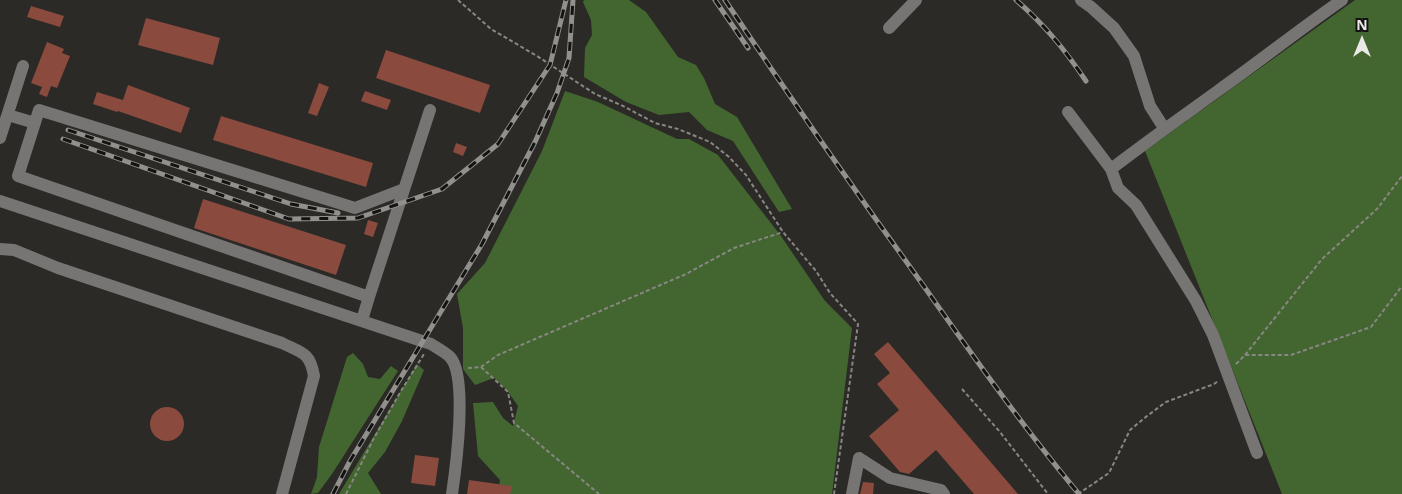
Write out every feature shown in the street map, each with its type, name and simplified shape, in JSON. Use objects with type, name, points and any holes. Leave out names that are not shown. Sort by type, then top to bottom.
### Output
[{"type":"street","points":[[889,28],[916,0]]},
{"type":"street","points":[[1081,0],[1114,28],[1134,56],[1150,106],[1164,128]]},
{"type":"street","points":[[1111,169],[1164,128],[1220,90],[1282,42],[1342,0]]},
{"type":"street","points":[[0,138],[23,66]]},
{"type":"street","points":[[369,297],[18,176],[34,123],[39,110],[355,208],[404,189]]},
{"type":"street","points":[[362,320],[430,110]]},
{"type":"street","points":[[1068,112],[1111,169],[1118,188],[1136,205],[1196,301],[1213,335],[1257,453]]},
{"type":"street","points":[[8,115],[34,123]]},
{"type":"street","points":[[0,201],[428,342],[450,357],[456,368],[460,405],[452,494]]},
{"type":"street","points":[[0,249],[14,250],[58,268],[282,343],[304,354],[312,364],[314,376],[282,494]]},
{"type":"street","points":[[852,494],[859,458],[890,478],[941,490],[944,494]]},
{"type":"path","points":[[458,0],[491,29],[595,94],[655,123],[678,129],[710,142],[729,157],[746,175],[783,232],[816,271],[830,293],[858,324],[834,494]]},
{"type":"path","points":[[1245,355],[1322,259],[1377,209],[1402,176]]},
{"type":"path","points":[[456,368],[481,367],[498,355],[686,274],[734,248],[783,232]]},
{"type":"path","points":[[346,494],[374,438],[428,342]]},
{"type":"path","points":[[481,367],[508,392],[514,423],[599,494]]},
{"type":"path","points":[[962,389],[1000,432],[1048,494]]},
{"type":"green space","points":[[584,0],[629,0],[646,12],[678,57],[696,65],[715,104],[737,117],[792,209],[779,212],[733,141],[707,130],[689,112],[659,115],[626,102],[584,77],[585,48],[592,35],[591,20],[583,2]]},
{"type":"green space","points":[[1355,0],[1402,0],[1402,494],[1282,494],[1145,151]]},
{"type":"green space","points":[[565,91],[598,102],[677,139],[689,139],[718,155],[781,236],[825,301],[852,328],[832,494],[498,494],[500,480],[478,456],[473,403],[493,402],[503,418],[513,426],[518,406],[506,389],[494,378],[475,385],[463,369],[463,328],[457,294],[485,263],[542,151]]},
{"type":"green space","points":[[353,353],[363,364],[368,377],[380,379],[391,366],[398,371],[332,474],[318,493],[311,494],[317,477],[319,447],[347,357]]},
{"type":"green space","points":[[417,364],[424,370],[402,421],[385,452],[368,473],[381,494],[339,494]]},
{"type":"building","points":[[31,6],[64,16],[60,27],[27,17]]},
{"type":"building","points":[[146,18],[220,38],[213,65],[138,45]]},
{"type":"building","points":[[47,42],[64,49],[62,53],[70,56],[57,88],[51,86],[47,97],[39,94],[42,87],[31,83]]},
{"type":"building","points":[[386,50],[490,85],[480,113],[376,78]]},
{"type":"building","points":[[319,83],[329,87],[317,116],[308,113]]},
{"type":"building","points":[[128,85],[190,108],[181,133],[93,104],[97,92],[123,100]]},
{"type":"building","points":[[365,91],[391,100],[387,110],[361,101]]},
{"type":"building","points":[[221,116],[373,163],[366,187],[213,140]]},
{"type":"building","points":[[456,143],[467,147],[463,156],[453,152]]},
{"type":"building","points":[[203,199],[346,245],[336,275],[194,228]]},
{"type":"building","points":[[368,220],[378,223],[373,237],[364,234]]},
{"type":"building","points":[[888,342],[1018,494],[974,494],[936,450],[909,474],[900,472],[869,436],[899,410],[877,384],[890,373],[874,354]]},
{"type":"building","points":[[167,407],[179,412],[184,424],[179,436],[167,441],[155,436],[150,424],[155,412]]},
{"type":"building","points":[[415,455],[439,458],[435,486],[411,483]]},
{"type":"building","points":[[469,480],[512,486],[510,494],[467,494]]},
{"type":"building","points":[[863,482],[874,483],[873,494],[860,494]]},
{"type":"railway","points":[[63,139],[289,219],[358,218],[442,189],[498,144],[550,65],[566,0]]},
{"type":"railway","points":[[333,494],[350,461],[482,244],[535,142],[557,93],[569,58],[573,0]]},
{"type":"railway","points":[[715,0],[748,48]]},
{"type":"railway","points":[[725,0],[822,143],[980,365],[1018,417],[1079,494]]},
{"type":"railway","points":[[1016,0],[1054,38],[1086,81]]},
{"type":"railway","points":[[68,130],[291,204],[338,213]]}]
